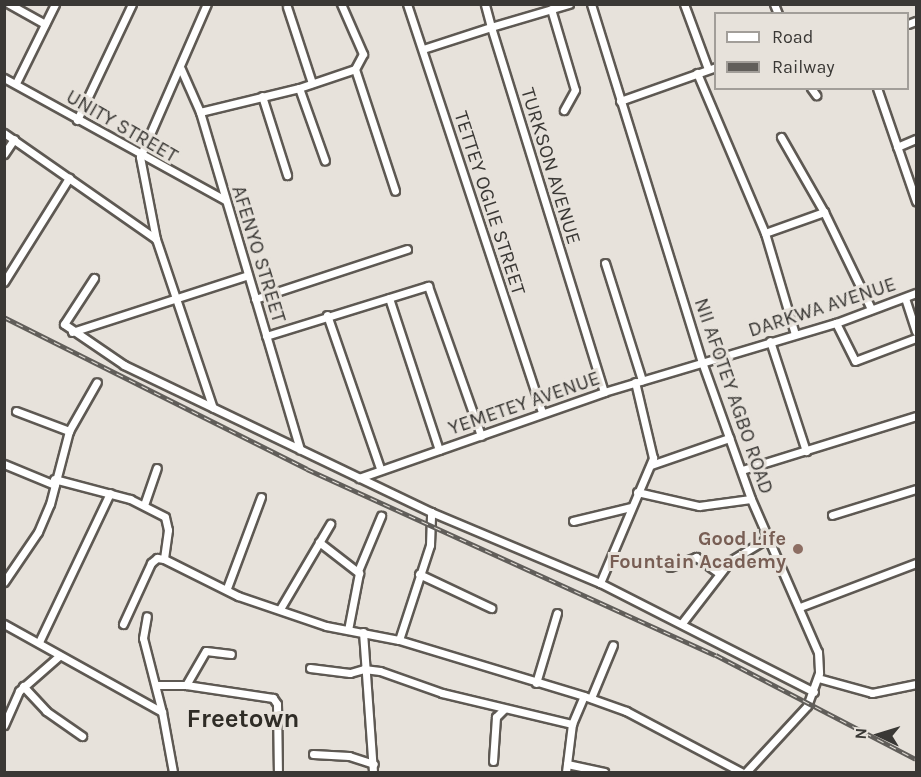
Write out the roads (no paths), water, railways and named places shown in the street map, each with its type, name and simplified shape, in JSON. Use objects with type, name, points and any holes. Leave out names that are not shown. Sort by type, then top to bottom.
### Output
[{"type":"street","points":[[9,4],[45,24]]},
{"type":"street","points":[[16,83],[55,4]]},
{"type":"street","points":[[77,120],[132,4]]},
{"type":"street","points":[[207,4],[181,69],[140,156],[156,239],[213,408]]},
{"type":"street","points":[[200,112],[299,88],[355,69],[363,54],[341,4]]},
{"type":"street","name":"TETTEY OGLIE STREET","points":[[407,4],[542,412]]},
{"type":"street","name":"TURKSON AVENUE","points":[[486,4],[491,27],[604,392]]},
{"type":"street","points":[[423,49],[569,4]]},
{"type":"street","name":"NII AFOTEY AGBO ROAD","points":[[591,4],[702,362],[751,499],[818,652],[818,678],[814,692],[793,723],[746,772]]},
{"type":"street","points":[[620,101],[712,68],[684,4]]},
{"type":"street","points":[[286,7],[312,83]]},
{"type":"street","points":[[551,9],[575,90],[564,110]]},
{"type":"street","name":"AFENYO STREET","points":[[181,69],[200,112],[300,449]]},
{"type":"street","points":[[355,69],[395,191]]},
{"type":"street","points":[[697,73],[765,233],[795,334]]},
{"type":"street","name":"UNITY STREET","points":[[4,78],[140,156],[225,200]]},
{"type":"street","points":[[299,88],[325,160]]},
{"type":"street","points":[[878,90],[916,201]]},
{"type":"street","points":[[262,96],[287,175]]},
{"type":"street","points":[[4,133],[156,239]]},
{"type":"street","points":[[781,137],[824,212],[871,309]]},
{"type":"street","points":[[897,147],[916,139]]},
{"type":"street","points":[[4,154],[14,140]]},
{"type":"street","points":[[4,282],[69,178]]},
{"type":"street","points":[[765,233],[824,212]]},
{"type":"street","points":[[255,299],[407,249]]},
{"type":"street","points":[[600,583],[637,492],[651,465],[651,438],[639,381],[605,263]]},
{"type":"street","points":[[72,332],[248,275]]},
{"type":"street","points":[[94,278],[65,319],[64,324],[72,332],[124,365],[432,512],[600,583],[814,692]]},
{"type":"street","points":[[266,336],[421,286],[430,288],[482,436]]},
{"type":"street","name":"DARKWA AVENUE","points":[[702,362],[836,323],[916,293]]},
{"type":"street","points":[[389,298],[439,450]]},
{"type":"street","points":[[905,298],[916,331]]},
{"type":"street","points":[[327,315],[380,468]]},
{"type":"street","points":[[836,323],[855,361],[916,338]]},
{"type":"street","points":[[770,341],[806,451]]},
{"type":"street","name":"YEMETEY AVENUE","points":[[359,478],[380,468],[482,436],[542,412],[702,362]]},
{"type":"street","points":[[4,582],[38,532],[69,431],[97,382]]},
{"type":"street","points":[[16,411],[69,431]]},
{"type":"street","points":[[742,470],[916,416]]},
{"type":"street","points":[[651,465],[729,438]]},
{"type":"street","points":[[4,464],[55,482],[110,493],[144,505],[165,518],[168,530],[164,559]]},
{"type":"street","points":[[144,505],[157,468]]},
{"type":"street","points":[[832,514],[916,489]]},
{"type":"street","points":[[637,492],[699,506],[751,499]]},
{"type":"street","points":[[39,642],[110,493]]},
{"type":"street","points":[[227,588],[261,497]]},
{"type":"street","points":[[573,521],[631,507]]},
{"type":"street","points":[[399,640],[432,540],[432,512]]},
{"type":"street","points":[[348,630],[358,571],[381,516]]},
{"type":"street","points":[[280,609],[330,524]]},
{"type":"street","points":[[682,623],[719,573],[737,555],[768,538]]},
{"type":"street","points":[[319,542],[358,571]]},
{"type":"street","points":[[670,567],[696,557],[719,573]]},
{"type":"street","points":[[123,624],[151,563],[157,558],[164,559],[280,609],[348,630],[399,640],[626,711],[741,772]]},
{"type":"street","points":[[800,608],[916,563]]},
{"type":"street","points":[[419,574],[491,608]]},
{"type":"street","points":[[536,683],[557,613]]},
{"type":"street","points":[[147,616],[143,638],[157,685],[173,772]]},
{"type":"street","points":[[4,624],[162,712]]},
{"type":"street","points":[[363,632],[373,772]]},
{"type":"street","points":[[604,772],[567,768],[572,724],[613,645]]},
{"type":"street","points":[[186,685],[206,651],[231,654]]},
{"type":"street","points":[[4,725],[23,686],[59,656]]},
{"type":"street","points":[[310,668],[350,673],[364,669],[504,709],[572,724]]},
{"type":"street","points":[[818,678],[872,693],[916,684]]},
{"type":"street","points":[[157,685],[186,685],[276,701],[278,772]]},
{"type":"street","points":[[23,686],[46,711],[82,736]]},
{"type":"street","points":[[493,761],[496,717],[504,709]]},
{"type":"street","points":[[312,754],[349,756],[374,764]]},
{"type":"railway","points":[[4,317],[307,469],[716,655],[916,759]]},
{"type":"place","name":"Good Life Fountain Academy","points":[[798,549]]},
{"type":"district","name":"Freetown","points":[[243,719]]}]
